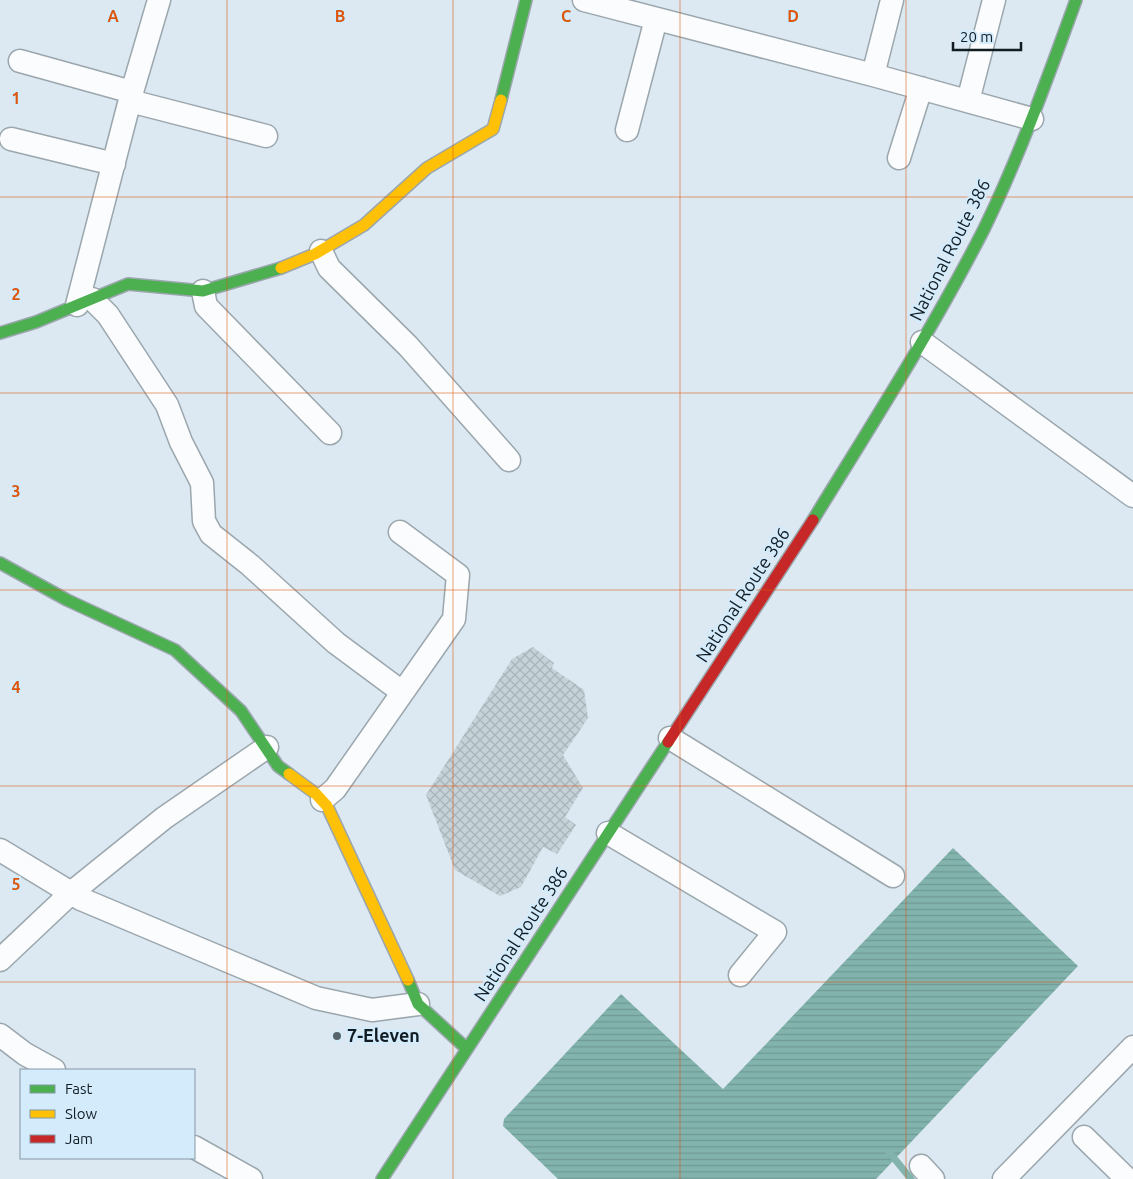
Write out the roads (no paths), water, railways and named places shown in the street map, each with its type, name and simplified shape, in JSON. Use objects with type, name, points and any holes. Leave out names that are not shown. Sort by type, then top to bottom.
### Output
[{"type":"main road","points":[[0,333],[36,322],[128,284],[204,291],[276,270],[321,251],[364,225],[427,168],[493,129],[526,0]]},
{"type":"main road","name":"National Route 386","points":[[382,1179],[799,542],[922,342],[984,228],[1032,120],[1076,0]]},
{"type":"main road","points":[[0,563],[67,600],[175,650],[241,711],[278,766],[316,794],[327,806],[405,971],[418,1004],[467,1048]]},
{"type":"street","points":[[159,0],[114,164],[84,302],[108,315],[167,405],[181,442],[202,483],[204,521],[211,534],[250,565],[336,643],[402,692]]},
{"type":"street","points":[[584,0],[873,75],[1032,120]]},
{"type":"street","points":[[873,75],[892,0]]},
{"type":"street","points":[[968,102],[994,0]]},
{"type":"street","points":[[627,130],[656,18]]},
{"type":"street","points":[[20,61],[131,97],[266,136]]},
{"type":"street","points":[[899,158],[921,88]]},
{"type":"street","points":[[12,139],[114,164]]},
{"type":"street","points":[[321,251],[328,268],[408,346],[509,460]]},
{"type":"street","points":[[204,291],[206,306],[330,433]]},
{"type":"street","points":[[922,342],[1133,496]]},
{"type":"street","points":[[322,800],[335,789],[454,618],[458,575],[400,532]]},
{"type":"street","points":[[670,738],[892,876]]},
{"type":"street","points":[[0,960],[72,893],[164,818],[267,748]]},
{"type":"street","points":[[608,833],[776,932],[740,975]]},
{"type":"street","points":[[0,850],[72,893],[316,998],[372,1010],[418,1004]]},
{"type":"street","points":[[0,1035],[25,1054],[52,1069]]},
{"type":"street","points":[[1004,1179],[1133,1047]]},
{"type":"street","points":[[1084,1137],[1127,1179]]},
{"type":"street","points":[[195,1148],[251,1179]]},
{"type":"waterway","points":[[889,1152],[911,1179]]},
{"type":"place","name":"7-Eleven","points":[[337,1036]]}]
